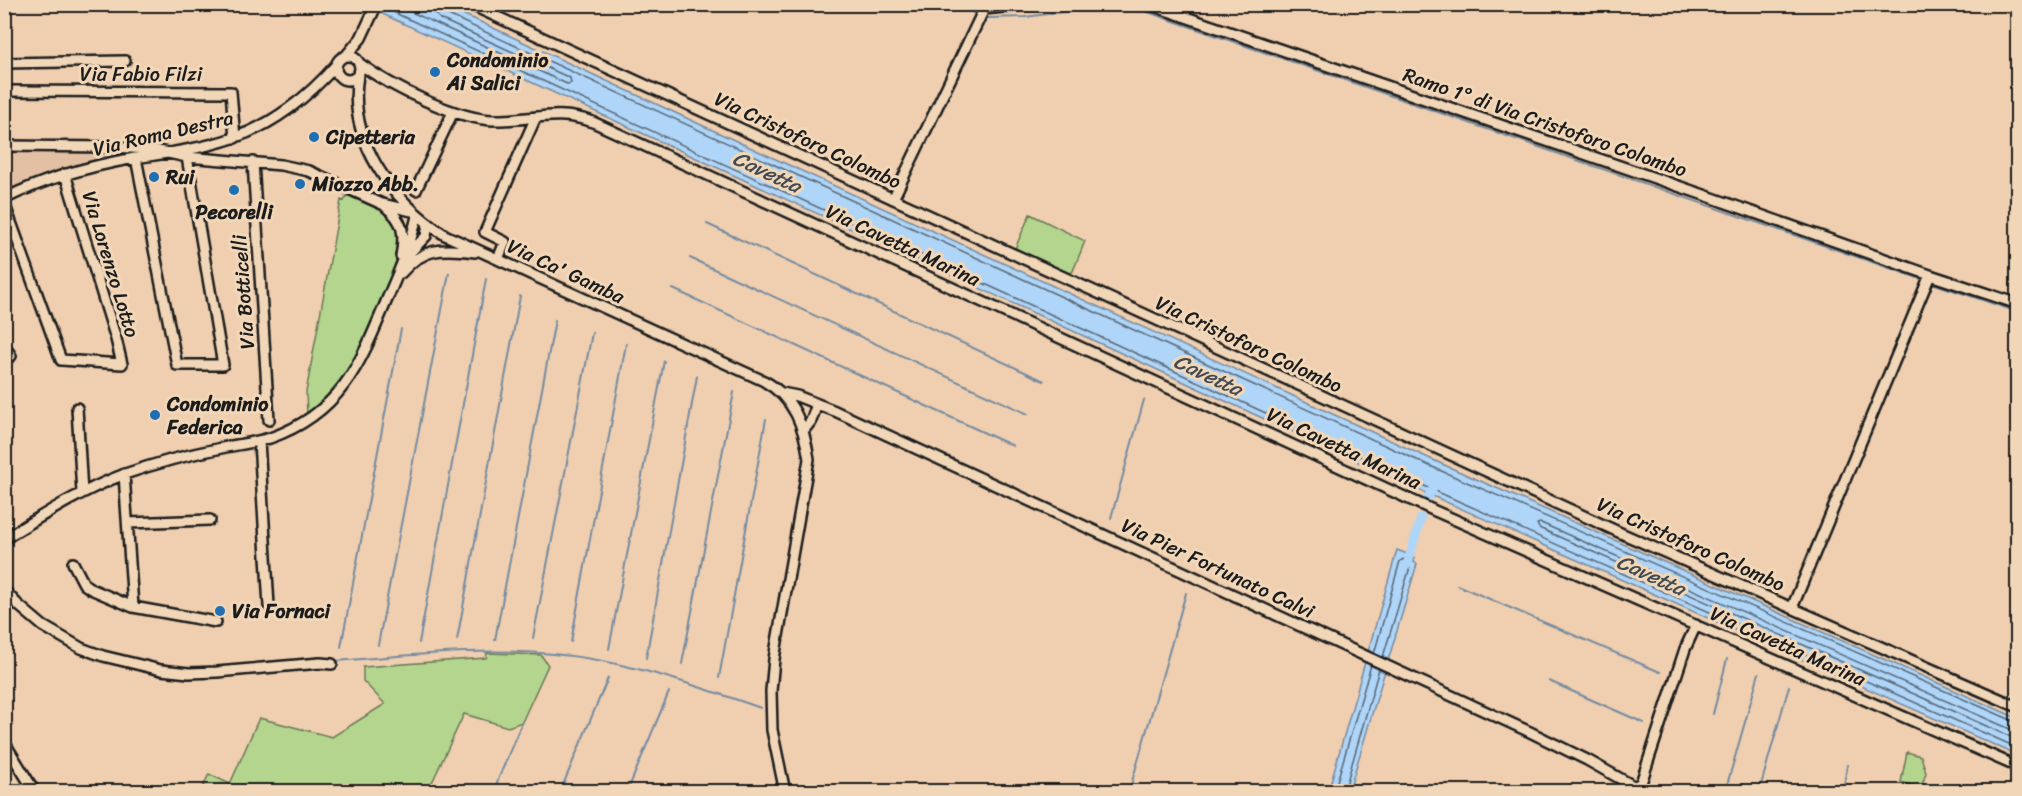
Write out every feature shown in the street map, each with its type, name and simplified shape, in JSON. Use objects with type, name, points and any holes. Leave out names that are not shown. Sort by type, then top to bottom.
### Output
[{"type":"street","points":[[361,38],[359,68],[352,80],[345,79],[337,72],[336,65],[361,38],[377,4]]},
{"type":"street","name":"Via Cristoforo Colombo","points":[[469,4],[1456,459],[2018,707]]},
{"type":"street","points":[[492,15],[495,4]]},
{"type":"street","points":[[893,200],[984,9],[1036,4]]},
{"type":"street","name":"Ramo 1° di Via Cristoforo Colombo","points":[[1148,4],[1707,196],[1928,280],[1939,276],[2018,304]]},
{"type":"street","points":[[346,56],[352,57],[359,68]]},
{"type":"street","points":[[4,63],[125,61]]},
{"type":"street","name":"Via Roma Destra","points":[[4,199],[28,187],[64,174],[235,138],[295,104],[320,83],[336,65]]},
{"type":"street","name":"Via Cavetta Marina","points":[[359,68],[453,112],[473,118],[495,120],[564,114],[593,122],[1435,511],[2018,767]]},
{"type":"street","name":"Via Ca' Gamba","points":[[356,100],[359,68]]},
{"type":"street","name":"Via Ca' Gamba","points":[[345,79],[356,100],[363,135],[374,160],[390,186],[414,213],[428,224],[445,236],[765,381],[782,393],[798,416],[804,430],[809,459],[774,659],[771,691],[773,737],[785,792]]},
{"type":"street","name":"Via Roma Destra","points":[[320,83],[345,79]]},
{"type":"street","name":"Via Fabio Filzi","points":[[4,91],[231,92],[235,138]]},
{"type":"street","points":[[416,190],[453,112]]},
{"type":"street","points":[[498,259],[506,242],[485,232],[536,117]]},
{"type":"street","points":[[217,143],[217,149],[230,160]]},
{"type":"street","points":[[4,146],[149,149],[187,157],[281,165],[309,171],[382,204],[414,213],[399,270],[356,370],[338,394],[318,412],[292,429],[259,441],[197,453],[124,474],[61,504],[4,538]]},
{"type":"street","points":[[205,146],[206,153],[216,159]]},
{"type":"street","points":[[136,158],[177,365],[223,365],[187,157]]},
{"type":"street","name":"Via Botticelli","points":[[253,162],[268,420]]},
{"type":"street","name":"Via Lorenzo Lotto","points":[[4,203],[61,360],[122,364],[64,174]]},
{"type":"street","points":[[382,204],[397,216],[403,228],[399,270]]},
{"type":"street","points":[[399,270],[426,236],[428,224]]},
{"type":"street","points":[[399,270],[429,251],[484,253]]},
{"type":"street","points":[[1792,608],[1928,280]]},
{"type":"street","points":[[4,345],[11,356]]},
{"type":"street","name":"Via Pier Fortunato Calvi","points":[[782,393],[817,404],[1369,657],[1562,747],[1639,789],[1685,649],[1696,625]]},
{"type":"street","points":[[804,430],[811,421],[817,404]]},
{"type":"street","points":[[76,408],[82,493]]},
{"type":"street","points":[[259,441],[269,606]]},
{"type":"street","points":[[124,474],[133,607]]},
{"type":"street","points":[[128,523],[210,520]]},
{"type":"street","points":[[73,563],[84,584],[133,607],[216,622]]},
{"type":"street","points":[[4,590],[43,626],[81,648],[103,656],[161,670],[189,673],[332,664]]},
{"type":"street","points":[[4,742],[35,792]]},
{"type":"shaded area","points":[[5,146],[156,150],[104,164],[5,199]]},
{"type":"green space","points":[[348,194],[388,212],[398,224],[399,246],[393,275],[359,355],[336,388],[307,415],[306,392],[341,200],[344,201]]},
{"type":"green space","points":[[1030,214],[1085,241],[1073,271],[1068,276],[1014,251]]},
{"type":"green space","points":[[487,653],[541,655],[548,665],[522,722],[508,727],[464,714],[428,791],[201,791],[209,774],[230,784],[259,718],[332,737],[385,704],[363,681],[363,667],[486,658]]},
{"type":"green space","points":[[1907,752],[1921,756],[1926,773],[1921,788],[1901,782]]},
{"type":"water","name":"Cavetta","points":[[363,5],[440,5],[474,19],[1433,460],[2017,718],[2017,755],[1428,494]]},
{"type":"water","points":[[1397,550],[1415,557],[1414,562],[1417,564],[1349,791],[1328,792]]},
{"type":"waterway","points":[[957,4],[975,14]]},
{"type":"waterway","points":[[987,18],[1025,17],[1116,5],[1139,9],[1924,280]]},
{"type":"waterway","points":[[707,224],[1044,381]]},
{"type":"waterway","points":[[690,258],[1028,414]]},
{"type":"waterway","points":[[378,645],[449,273]]},
{"type":"waterway","points":[[419,643],[486,279]]},
{"type":"waterway","points":[[1929,282],[2018,312]]},
{"type":"waterway","points":[[673,289],[1013,446]]},
{"type":"waterway","points":[[457,640],[520,296]]},
{"type":"waterway","points":[[495,640],[555,320]]},
{"type":"waterway","points":[[341,647],[401,329]]},
{"type":"waterway","points":[[533,638],[592,333]]},
{"type":"waterway","points":[[571,642],[626,344]]},
{"type":"waterway","points":[[609,649],[664,361]]},
{"type":"waterway","points":[[646,658],[697,376]]},
{"type":"waterway","points":[[682,664],[734,392]]},
{"type":"waterway","points":[[1111,518],[1144,400]]},
{"type":"waterway","points":[[719,678],[766,419]]},
{"type":"waterway","points":[[1426,501],[1435,485]]},
{"type":"waterway","points":[[1407,565],[1421,518]]},
{"type":"waterway","points":[[1457,585],[1660,672]]},
{"type":"waterway","points":[[1129,792],[1186,593]]},
{"type":"waterway","points":[[334,661],[498,651],[553,654],[632,668],[684,682],[761,708]]},
{"type":"waterway","points":[[1713,714],[1727,659]]},
{"type":"waterway","points":[[1725,792],[1759,673]]},
{"type":"waterway","points":[[560,792],[608,678]]},
{"type":"waterway","points":[[1549,681],[1644,723]]},
{"type":"waterway","points":[[1759,792],[1789,686]]},
{"type":"waterway","points":[[627,792],[669,692]]},
{"type":"waterway","points":[[493,792],[522,722]]},
{"type":"waterway","points":[[1843,792],[1847,765]]},
{"type":"place","name":"Condominio Ai Salici","points":[[435,72]]},
{"type":"place","name":"Cipetteria","points":[[314,137]]},
{"type":"place","name":"Rui","points":[[154,177]]},
{"type":"place","name":"Miozzo Abb.","points":[[300,184]]},
{"type":"place","name":"Pecorelli","points":[[234,190]]},
{"type":"place","name":"Condominio Federica","points":[[155,415]]},
{"type":"place","name":"Via Fornaci","points":[[220,611]]}]
